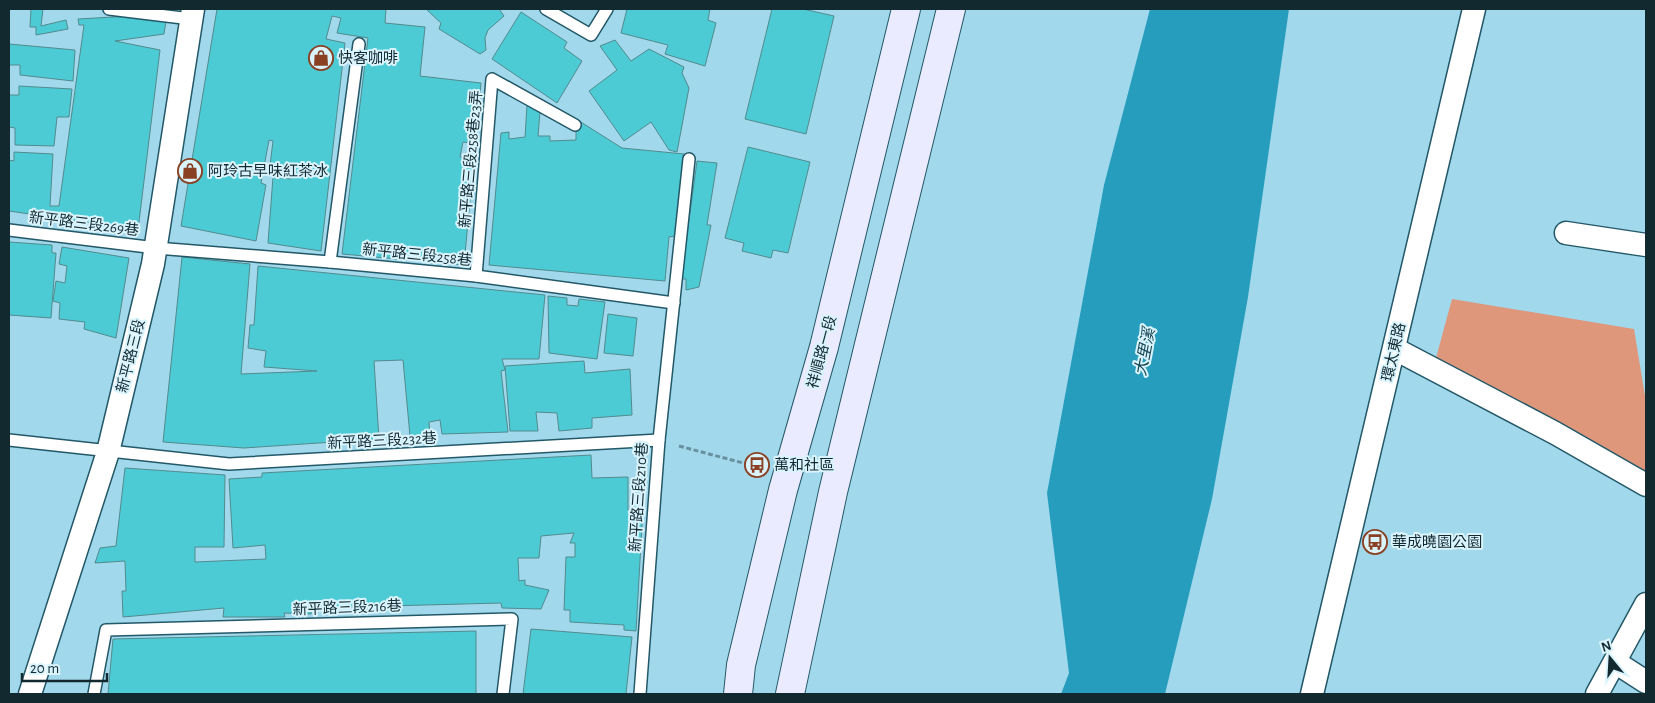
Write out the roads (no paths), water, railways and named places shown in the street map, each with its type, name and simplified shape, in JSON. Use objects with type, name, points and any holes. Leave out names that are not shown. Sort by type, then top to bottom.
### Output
[{"type":"street","name":"祥順路一段","points":[[738,694],[741,665],[788,475],[824,348],[906,9]]},
{"type":"street","points":[[790,694],[833,492],[951,9]]},
{"type":"street","name":"環太東路","points":[[1312,694],[1474,9]]},
{"type":"street","name":"新平路三段","points":[[30,694],[108,452],[156,248],[192,14]]},
{"type":"street","points":[[1566,233],[1646,245]]},
{"type":"street","points":[[1395,348],[1555,433],[1646,485]]},
{"type":"street","points":[[1597,694],[1646,604]]},
{"type":"street","points":[[1615,662],[1646,682]]},
{"type":"lane","points":[[109,9],[192,14]]},
{"type":"lane","points":[[546,9],[591,35],[606,9]]},
{"type":"lane","points":[[330,262],[359,44]]},
{"type":"lane","name":"新平路三段258巷23弄","points":[[476,276],[492,79],[575,125]]},
{"type":"lane","name":"新平路三段210巷","points":[[640,694],[659,440],[689,159]]},
{"type":"lane","name":"新平路三段269巷","points":[[9,230],[156,248]]},
{"type":"lane","name":"新平路三段258巷","points":[[156,248],[476,276],[674,303]]},
{"type":"lane","name":"新平路三段232巷","points":[[9,440],[229,464],[659,440]]},
{"type":"lane","name":"新平路三段216巷","points":[[94,694],[106,630],[512,618],[503,694]]},
{"type":"water","name":"大里溪","points":[[1150,9],[1289,9],[1248,297],[1212,499],[1165,694],[1061,694],[1069,673],[1047,493],[1104,185]]},
{"type":"place","name":"快客咖啡","points":[[321,58]]},
{"type":"place","name":"阿玲古早味紅茶冰","points":[[190,171]]},
{"type":"place","name":"萬和社區","points":[[757,465]]},
{"type":"place","name":"華成曉園公園","points":[[1375,542]]}]
